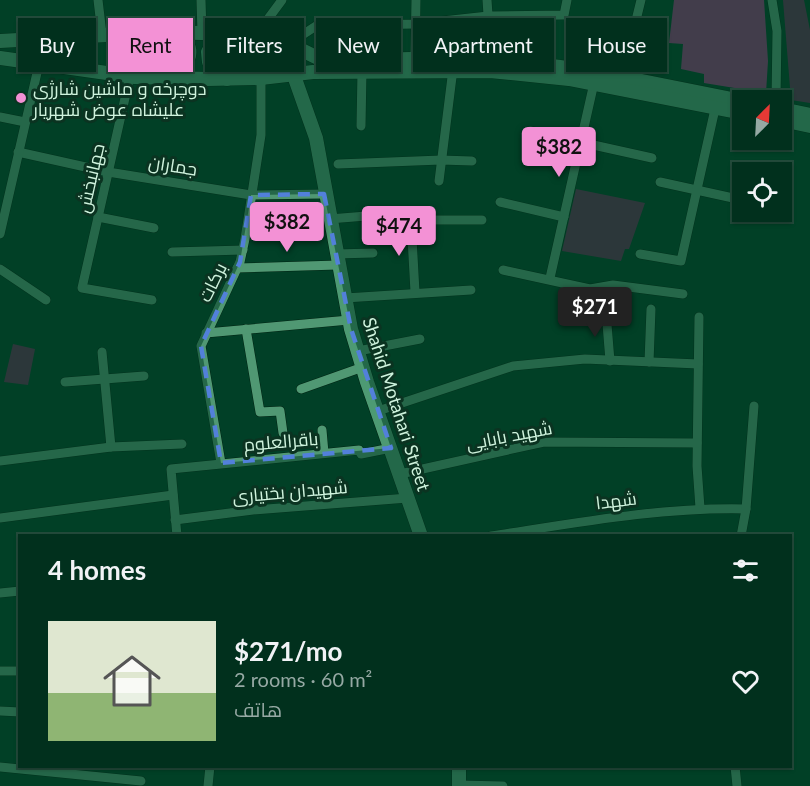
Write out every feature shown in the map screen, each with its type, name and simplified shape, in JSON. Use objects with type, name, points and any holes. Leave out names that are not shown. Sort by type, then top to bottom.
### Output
[{"type":"street","points":[[98,0],[102,34]]},
{"type":"street","points":[[193,33],[202,33],[201,0]]},
{"type":"street","points":[[269,18],[282,0]]},
{"type":"street","points":[[415,18],[416,0]]},
{"type":"street","points":[[487,0],[488,16]]},
{"type":"street","points":[[470,18],[564,15],[567,0]]},
{"type":"street","points":[[621,82],[640,0]]},
{"type":"street","points":[[772,0],[777,31],[776,90]]},
{"type":"street","points":[[304,34],[316,26],[413,24]]},
{"type":"street","points":[[0,41],[108,34]]},
{"type":"street","points":[[304,51],[331,62],[413,64]]},
{"type":"street","points":[[0,58],[18,61]]},
{"type":"street","points":[[0,234],[37,72]]},
{"type":"street","points":[[96,72],[130,76],[226,79],[328,72]]},
{"type":"street","points":[[173,77],[179,72]]},
{"type":"street","points":[[219,72],[226,79]]},
{"type":"street","points":[[361,126],[362,72]]},
{"type":"street","points":[[439,182],[452,72]]},
{"type":"street","points":[[547,72],[621,82],[716,103],[732,109]]},
{"type":"street","name":"Shahid Motahari Street","points":[[294,73],[315,138],[337,260],[358,351],[420,534]]},
{"type":"street","name":"جهانبخش","points":[[130,76],[82,288],[152,300]]},
{"type":"street","name":"برکات","points":[[221,463],[201,346],[243,250],[261,135],[261,78]]},
{"type":"street","points":[[550,278],[596,78]]},
{"type":"street","points":[[716,103],[732,102]]},
{"type":"street","points":[[640,254],[681,261],[716,103]]},
{"type":"street","points":[[792,111],[810,115]]},
{"type":"street","points":[[0,117],[25,122]]},
{"type":"street","points":[[792,122],[810,126]]},
{"type":"street","points":[[530,131],[652,158]]},
{"type":"street","name":"جماران","points":[[18,152],[108,172],[251,195],[324,194]]},
{"type":"street","points":[[338,164],[472,161]]},
{"type":"street","points":[[660,182],[732,198]]},
{"type":"street","points":[[500,202],[564,217]]},
{"type":"street","points":[[329,219],[379,215]]},
{"type":"street","points":[[98,217],[154,228]]},
{"type":"street","points":[[415,292],[411,220],[482,220]]},
{"type":"street","points":[[172,252],[243,250]]},
{"type":"street","points":[[237,267],[337,260],[373,253]]},
{"type":"street","points":[[0,269],[46,300]]},
{"type":"street","points":[[503,270],[550,278],[590,289],[613,285],[683,294]]},
{"type":"street","points":[[345,298],[471,290]]},
{"type":"street","points":[[649,362],[651,309]]},
{"type":"street","points":[[606,312],[610,361]]},
{"type":"street","points":[[699,317],[697,443],[700,508]]},
{"type":"street","points":[[206,333],[350,320]]},
{"type":"street","points":[[246,329],[260,412],[280,411],[283,433]]},
{"type":"street","points":[[358,351],[420,339]]},
{"type":"street","points":[[102,352],[111,447]]},
{"type":"street","points":[[378,411],[513,366],[585,359],[698,364]]},
{"type":"street","points":[[301,390],[363,367]]},
{"type":"street","points":[[65,382],[144,376]]},
{"type":"street","points":[[741,534],[746,508],[753,406]]},
{"type":"street","points":[[322,430],[324,453]]},
{"type":"street","name":"شهید بابایی","points":[[400,474],[544,442],[697,443]]},
{"type":"street","points":[[0,461],[111,447],[182,444]]},
{"type":"street","name":"باقرالعلوم","points":[[173,495],[171,469],[358,450],[361,454],[392,448]]},
{"type":"street","points":[[0,518],[173,495],[177,534]]},
{"type":"street","name":"شهیدان بختیاری","points":[[175,520],[253,510],[408,498]]},
{"type":"street","name":"شهدا","points":[[503,534],[614,516],[700,508],[746,508]]},
{"type":"street","points":[[0,593],[18,591]]},
{"type":"street","points":[[0,670],[18,671]]},
{"type":"street","points":[[0,711],[18,712]]},
{"type":"street","points":[[0,767],[141,781]]},
{"type":"street","points":[[208,786],[210,768]]},
{"type":"street","points":[[459,768],[459,786],[503,786]]},
{"type":"street","points":[[735,768],[737,786]]},
{"type":"highlighted area","points":[[324,194],[351,329],[391,448],[221,463],[201,346],[240,262],[251,195]]},
{"type":"shaded area","points":[[674,0],[764,0],[768,61],[766,90],[747,90],[704,83],[704,74],[681,69],[683,44],[669,43]]},
{"type":"shaded area","points":[[783,0],[804,0],[810,30],[810,103],[792,100]]},
{"type":"shaded area","points":[[576,189],[645,203],[629,249],[625,249],[621,261],[562,251]]},
{"type":"shaded area","points":[[13,344],[35,349],[28,385],[4,382]]},
{"type":"place","name":"دوچرخه و ماشین شارژی علیشاه عوض شهریار","points":[[21,98]]}]
